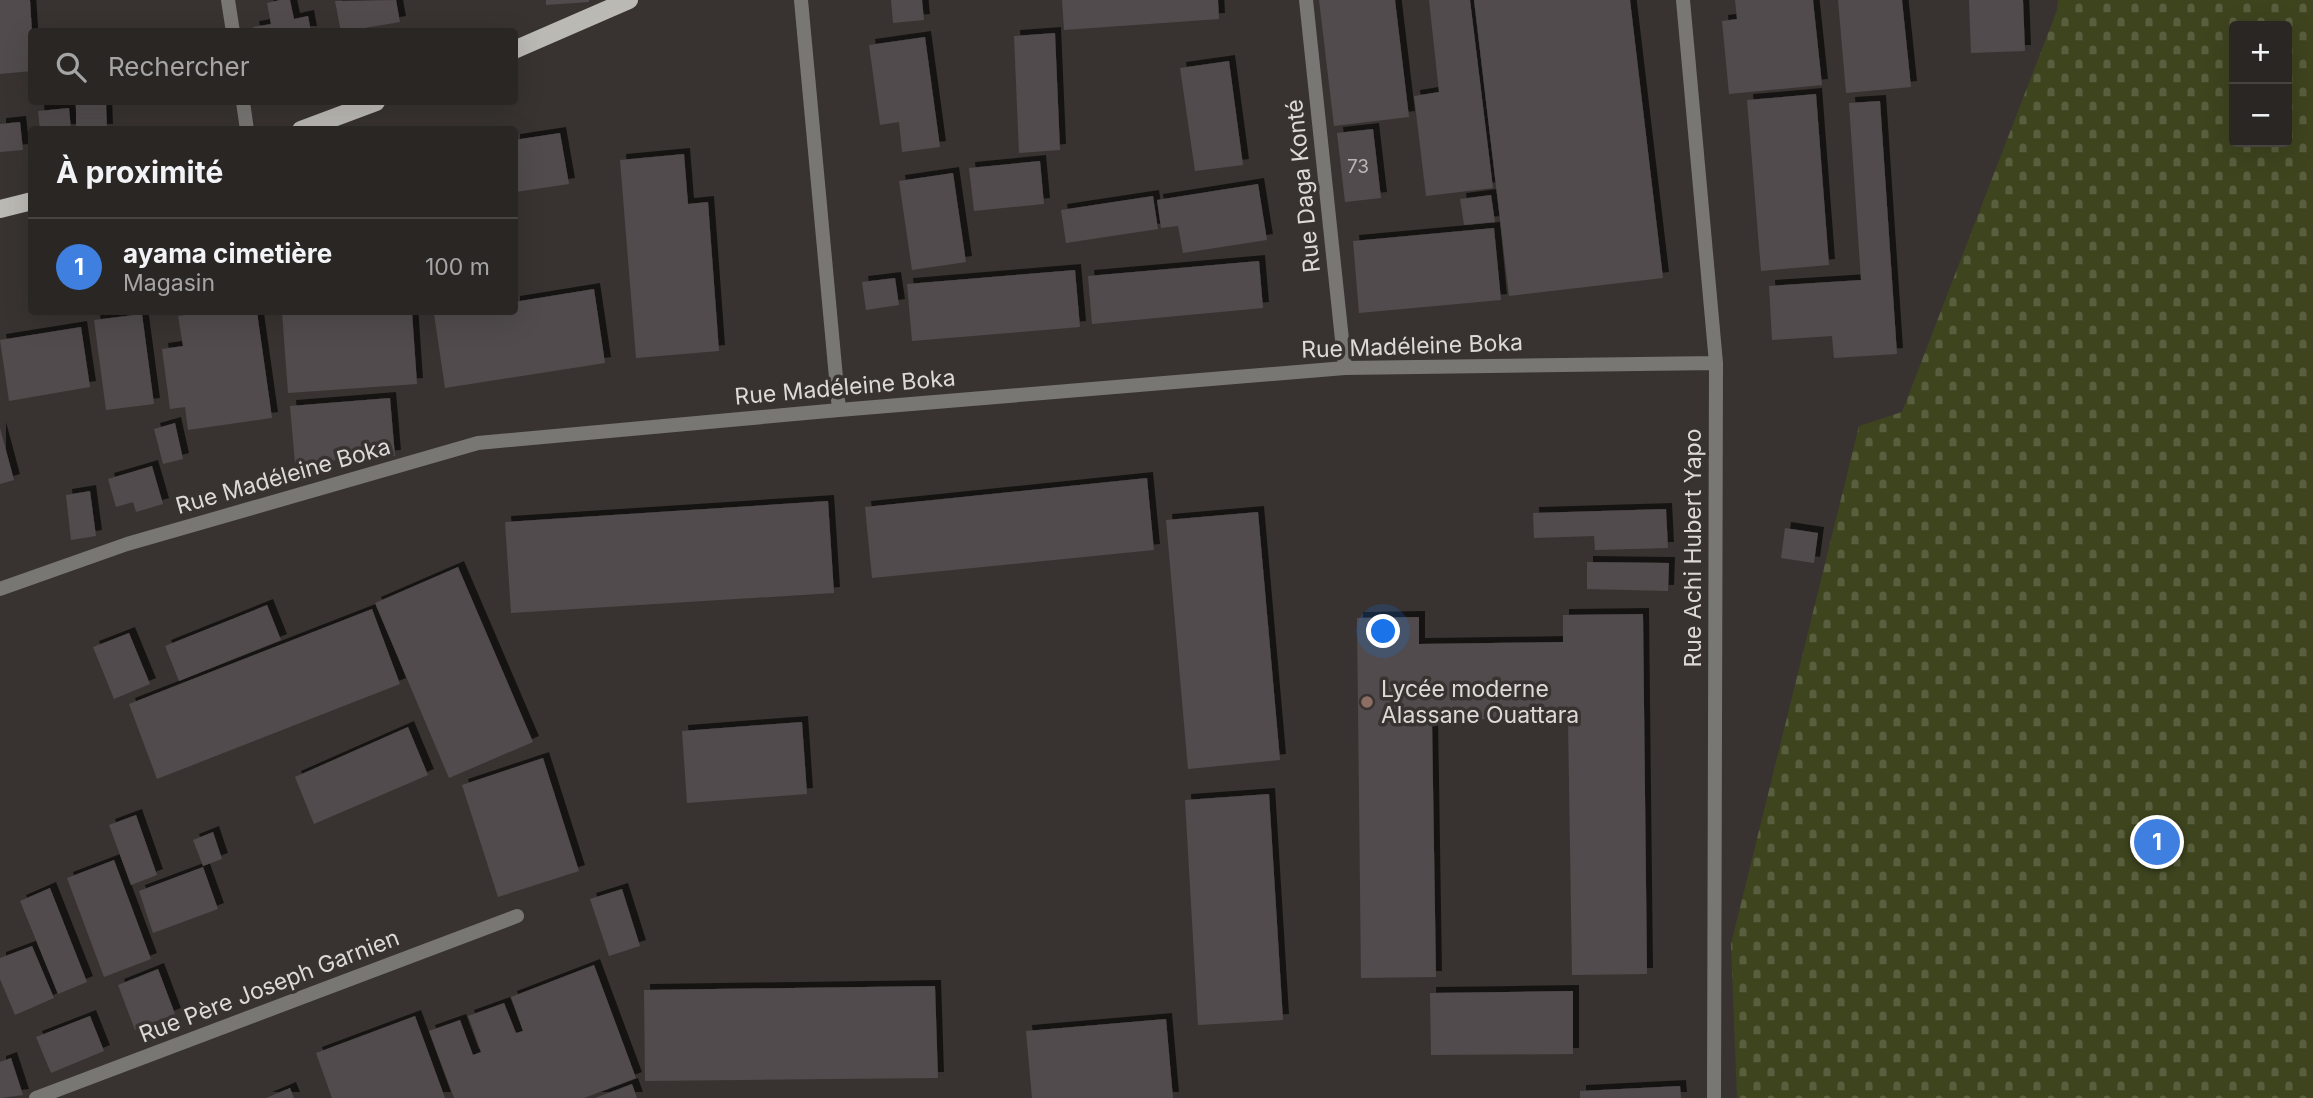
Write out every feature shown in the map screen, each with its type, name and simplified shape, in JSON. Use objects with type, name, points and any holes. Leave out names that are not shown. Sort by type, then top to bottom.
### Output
[{"type":"main road","points":[[518,48],[629,0]]},
{"type":"main road","points":[[312,126],[368,105]]},
{"type":"main road","points":[[0,209],[28,202]]},
{"type":"street","points":[[228,0],[232,28]]},
{"type":"street","points":[[801,0],[839,410]]},
{"type":"street","name":"Rue Daga Konté","points":[[1306,0],[1345,368]]},
{"type":"street","name":"Rue Achi Hubert Yapo","points":[[1683,0],[1716,363],[1714,1098]]},
{"type":"street","points":[[243,105],[246,126]]},
{"type":"street","name":"Rue Madéleine Boka","points":[[0,589],[127,544],[478,443],[1345,368],[1716,363]]},
{"type":"street","name":"Rue Père Joseph Garnien","points":[[36,1098],[517,916]]},
{"type":"green space","points":[[2058,0],[2313,0],[2313,1098],[1737,1098],[1731,944],[1859,426],[1902,412],[2057,10]]},
{"type":"building","points":[[0,0],[30,0],[32,28],[28,28],[28,71],[0,74]]},
{"type":"building","points":[[290,0],[294,19],[308,16],[310,28],[253,28],[271,24],[267,3]]},
{"type":"building","points":[[396,0],[400,22],[365,28],[340,28],[335,1]]},
{"type":"building","points":[[546,0],[589,0],[589,2],[546,5]]},
{"type":"building","points":[[891,0],[922,0],[924,20],[893,23]]},
{"type":"building","points":[[1062,0],[1218,0],[1219,19],[1064,30]]},
{"type":"building","points":[[1319,0],[1395,0],[1409,117],[1334,126]]},
{"type":"building","points":[[1429,0],[1470,0],[1493,188],[1426,196],[1414,96],[1439,92]]},
{"type":"building","points":[[1474,0],[1630,0],[1663,278],[1509,296]]},
{"type":"building","points":[[1735,0],[1813,0],[1822,85],[1729,94],[1722,21],[1737,19]]},
{"type":"building","points":[[1838,0],[1902,0],[1911,87],[1846,93]]},
{"type":"building","points":[[1969,0],[2023,0],[2025,51],[1971,53]]},
{"type":"building","points":[[1055,33],[1060,150],[1019,153],[1014,36]]},
{"type":"building","points":[[925,37],[940,147],[902,152],[899,122],[880,125],[869,45]]},
{"type":"building","points":[[1229,61],[1243,165],[1195,171],[1180,68]]},
{"type":"building","points":[[1816,94],[1829,265],[1761,271],[1747,100]]},
{"type":"building","points":[[1880,101],[1897,354],[1834,358],[1832,336],[1772,340],[1769,286],[1861,280],[1849,103]]},
{"type":"building","points":[[76,105],[106,105],[107,126],[76,126]]},
{"type":"building","points":[[69,108],[71,126],[40,126],[38,111]]},
{"type":"building","points":[[20,122],[23,150],[0,152],[0,124]]},
{"type":"building","points":[[1373,129],[1381,198],[1345,202],[1337,133]]},
{"type":"building","points":[[560,133],[569,184],[518,192],[518,139]]},
{"type":"building","points":[[684,154],[688,204],[708,202],[719,351],[636,358],[620,160]]},
{"type":"building","points":[[1040,161],[1044,204],[974,211],[969,168]]},
{"type":"building","points":[[953,173],[966,262],[912,270],[899,181]]},
{"type":"building","points":[[1258,184],[1267,240],[1183,253],[1178,226],[1161,228],[1157,200]]},
{"type":"building","points":[[1491,195],[1495,222],[1464,225],[1460,199]]},
{"type":"building","points":[[1153,196],[1158,229],[1066,243],[1061,210]]},
{"type":"building","points":[[1494,228],[1501,300],[1359,313],[1353,241]]},
{"type":"building","points":[[1259,261],[1263,308],[1092,324],[1088,276]]},
{"type":"building","points":[[1075,270],[1080,327],[912,341],[907,284]]},
{"type":"building","points":[[895,278],[899,305],[866,310],[862,282]]},
{"type":"building","points":[[594,289],[605,363],[445,388],[434,315],[518,315],[518,301]]},
{"type":"building","points":[[142,315],[154,404],[106,410],[94,320]]},
{"type":"building","points":[[257,315],[272,418],[188,430],[185,407],[170,409],[162,349],[183,346],[178,316]]},
{"type":"building","points":[[282,315],[412,315],[417,384],[288,393]]},
{"type":"building","points":[[81,327],[90,387],[9,401],[0,340]]},
{"type":"building","points":[[390,398],[395,456],[295,463],[290,406]]},
{"type":"building","points":[[175,423],[183,459],[163,464],[154,429]]},
{"type":"building","points":[[0,428],[14,480],[0,484]]},
{"type":"building","points":[[152,466],[163,504],[136,512],[133,502],[116,507],[108,479]]},
{"type":"building","points":[[1147,478],[1154,550],[872,578],[865,507]]},
{"type":"building","points":[[90,491],[96,536],[71,540],[66,495]]},
{"type":"building","points":[[828,501],[834,593],[511,613],[505,522]]},
{"type":"building","points":[[1666,509],[1668,548],[1595,550],[1594,536],[1534,538],[1533,513]]},
{"type":"building","points":[[1258,512],[1280,760],[1188,769],[1166,520]]},
{"type":"building","points":[[1785,528],[1818,533],[1814,563],[1781,558]]},
{"type":"building","points":[[1587,562],[1669,563],[1668,591],[1587,589]]},
{"type":"building","points":[[458,567],[533,742],[449,778],[375,603]]},
{"type":"building","points":[[267,605],[281,640],[179,681],[165,646]]},
{"type":"building","points":[[372,609],[400,684],[157,779],[129,704]]},
{"type":"building","points":[[1643,614],[1647,974],[1572,975],[1568,718],[1432,720],[1436,977],[1361,978],[1357,618],[1419,617],[1419,644],[1563,642],[1563,615]]},
{"type":"building","points":[[129,633],[150,684],[114,699],[93,647]]},
{"type":"building","points":[[802,722],[807,794],[687,803],[682,731]]},
{"type":"building","points":[[408,727],[428,775],[314,824],[295,777]]},
{"type":"building","points":[[543,758],[579,871],[498,897],[462,785]]},
{"type":"building","points":[[1269,794],[1283,1020],[1198,1025],[1185,800]]},
{"type":"building","points":[[136,815],[157,875],[131,885],[109,825]]},
{"type":"building","points":[[213,832],[222,859],[203,866],[193,840]]},
{"type":"building","points":[[114,860],[151,959],[104,977],[67,878]]},
{"type":"building","points":[[203,867],[218,909],[153,933],[139,891]]},
{"type":"building","points":[[50,888],[87,982],[58,994],[20,901]]},
{"type":"building","points":[[622,889],[640,946],[609,956],[590,899]]},
{"type":"building","points":[[32,946],[54,998],[15,1015],[0,979],[0,958]]},
{"type":"building","points":[[594,965],[636,1078],[584,1098],[454,1098],[429,1031],[460,1020],[473,1055],[481,1052],[468,1016],[504,1003],[516,1033],[523,1031],[511,997]]},
{"type":"building","points":[[158,969],[175,1014],[135,1030],[118,985]]},
{"type":"building","points":[[935,986],[938,1078],[645,1081],[644,990]]},
{"type":"building","points":[[1573,991],[1573,1054],[1431,1055],[1430,993]]},
{"type":"building","points":[[90,1016],[104,1051],[51,1073],[36,1037]]},
{"type":"building","points":[[415,1016],[445,1098],[332,1098],[316,1053]]},
{"type":"building","points":[[1166,1019],[1173,1098],[1032,1098],[1026,1031]]},
{"type":"building","points":[[11,1058],[23,1095],[0,1098],[0,1062]]},
{"type":"building","points":[[632,1084],[637,1098],[595,1098]]},
{"type":"building","points":[[1680,1086],[1681,1098],[1580,1098],[1580,1091]]},
{"type":"building","points":[[290,1088],[294,1098],[266,1098]]},
{"type":"place","name":"Lycée moderne Alassane Ouattara","points":[[1367,702]]},
{"type":"place","name":"ayama cimetière","points":[[2157,842]]}]
